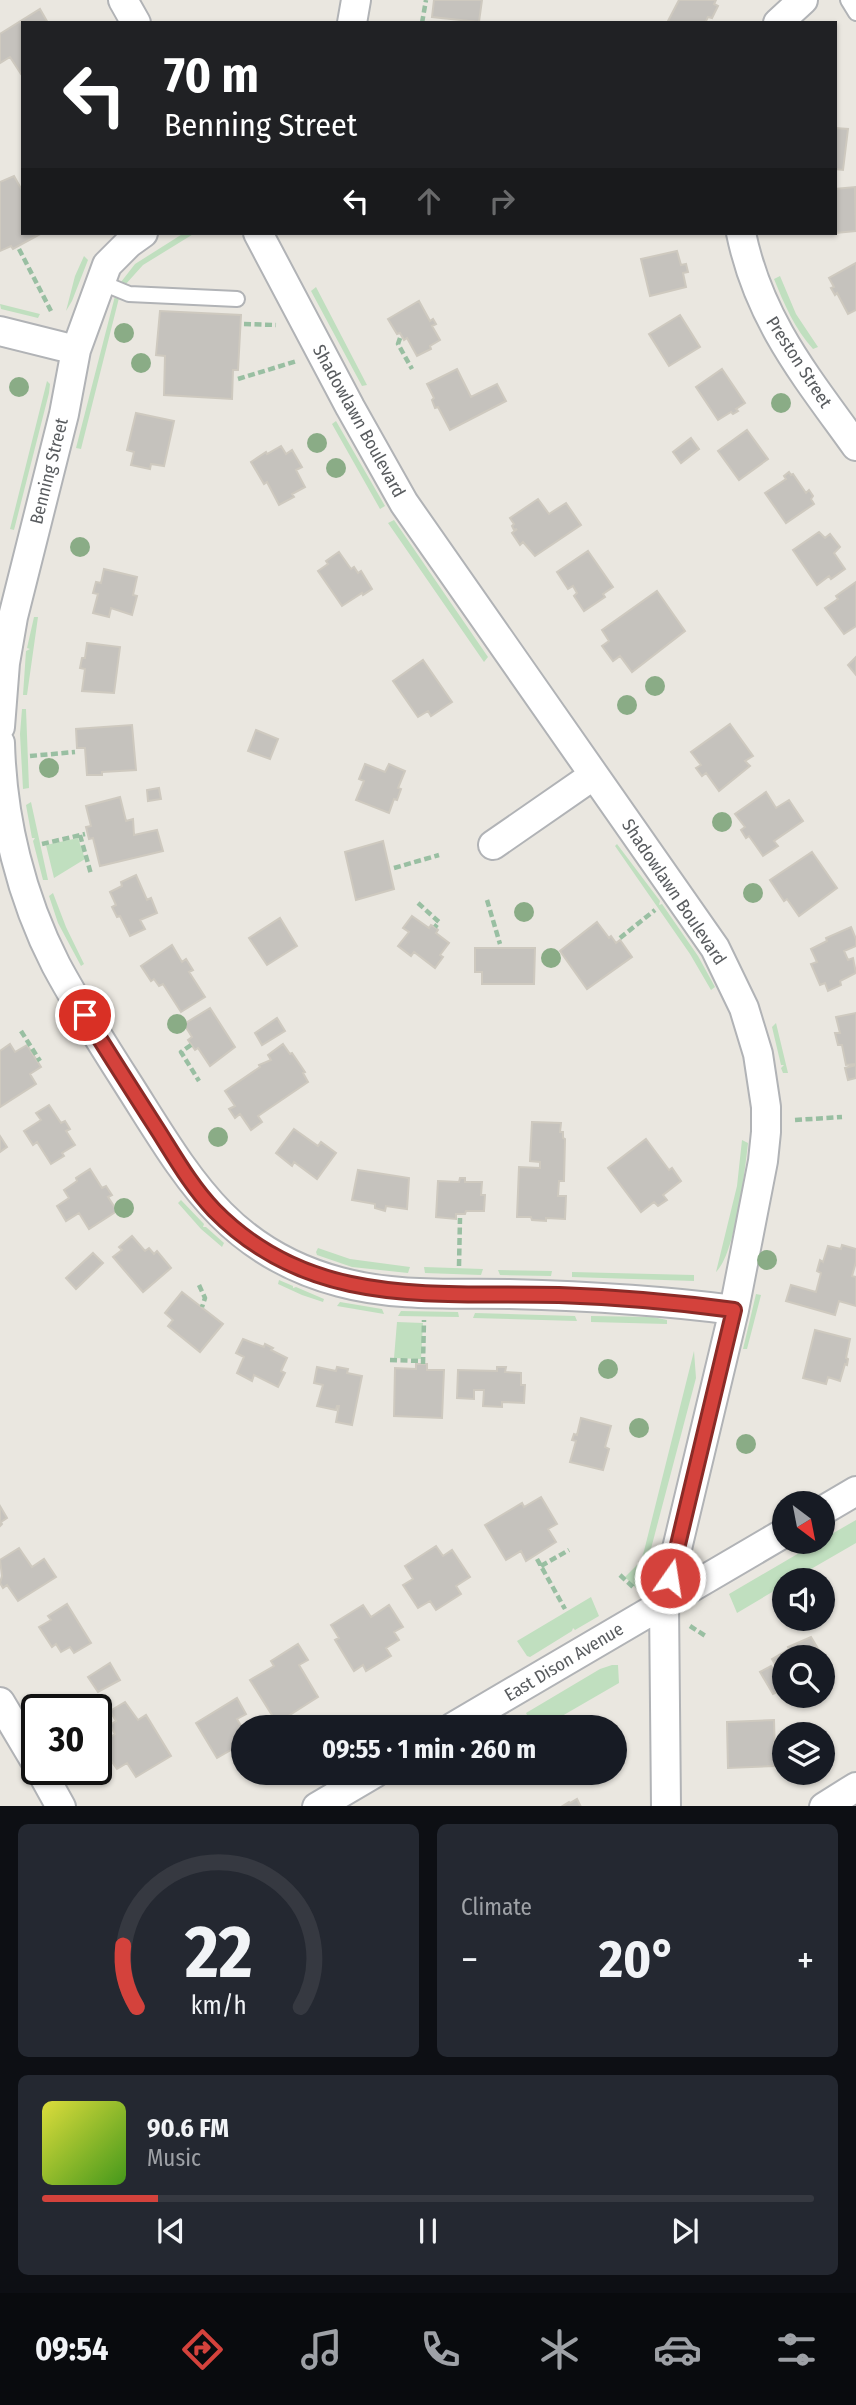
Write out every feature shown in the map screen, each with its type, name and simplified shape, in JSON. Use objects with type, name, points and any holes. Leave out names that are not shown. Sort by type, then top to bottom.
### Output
[{"type":"street","points":[[123,0],[135,21]]},
{"type":"street","points":[[352,21],[355,0]]},
{"type":"street","points":[[780,21],[803,0]]},
{"type":"street","name":"Benning Street","points":[[0,727],[5,663],[13,617],[64,414],[76,350],[107,265],[140,235]]},
{"type":"street","name":"Shadowlawn Boulevard","points":[[258,235],[404,503],[715,948],[744,1008],[758,1054],[766,1107],[763,1161],[734,1310],[664,1603],[666,1806]]},
{"type":"street","name":"Preston Street","points":[[742,235],[752,276],[773,325],[856,446]]},
{"type":"street","points":[[0,331],[76,350]]},
{"type":"street","points":[[0,743],[1,775],[13,845],[35,917],[55,962],[106,1050],[191,1182],[214,1209],[242,1233],[282,1260],[307,1272],[363,1288],[393,1292],[663,1301],[734,1310]]},
{"type":"street","points":[[493,845],[594,775]]},
{"type":"street","points":[[835,1503],[856,1491]]},
{"type":"street","name":"East Dison Avenue","points":[[473,1715],[772,1540]]},
{"type":"street","points":[[0,1702],[21,1737]]},
{"type":"street","points":[[49,1785],[60,1806]]},
{"type":"street","points":[[319,1806],[355,1785]]},
{"type":"street","points":[[826,1806],[856,1787]]},
{"type":"lane","points":[[848,0],[856,13]]},
{"type":"lane","points":[[100,282],[129,294],[237,299]]},
{"type":"path","points":[[422,21],[426,0]]},
{"type":"path","points":[[19,249],[51,311]]},
{"type":"path","points":[[244,324],[276,325]]},
{"type":"path","points":[[400,338],[398,344],[412,369]]},
{"type":"path","points":[[237,379],[302,358]]},
{"type":"path","points":[[30,756],[75,752]]},
{"type":"path","points":[[42,844],[83,834],[91,874]]},
{"type":"path","points":[[394,868],[439,855]]},
{"type":"path","points":[[487,900],[500,944]]},
{"type":"path","points":[[418,903],[439,922],[435,927]]},
{"type":"path","points":[[620,938],[656,910]]},
{"type":"path","points":[[21,1031],[40,1062]]},
{"type":"path","points":[[191,1045],[181,1052],[199,1081]]},
{"type":"path","points":[[795,1120],[842,1117]]},
{"type":"path","points":[[459,1265],[460,1219]]},
{"type":"path","points":[[199,1285],[205,1298],[202,1307]]},
{"type":"path","points":[[390,1360],[423,1363],[424,1320]]},
{"type":"path","points":[[541,1566],[569,1550]]},
{"type":"path","points":[[537,1559],[565,1609]]},
{"type":"path","points":[[620,1576],[636,1590]]},
{"type":"path","points":[[689,1625],[707,1637]]},
{"type":"green space","points":[[181,235],[192,235],[143,265],[125,285],[121,282],[135,264]]},
{"type":"green space","points":[[84,256],[88,260],[66,311],[75,276]]},
{"type":"green space","points":[[780,276],[796,314],[818,347],[813,349],[790,316],[774,279]]},
{"type":"green space","points":[[316,287],[367,385],[362,386],[311,291]]},
{"type":"green space","points":[[115,296],[119,298],[81,449],[76,448]]},
{"type":"green space","points":[[0,304],[40,314],[38,318],[1,309]]},
{"type":"green space","points":[[47,381],[50,384],[49,393],[14,530],[10,529]]},
{"type":"green space","points":[[336,421],[385,506],[380,509],[332,424]]},
{"type":"green space","points":[[394,520],[488,657],[484,662],[388,523]]},
{"type":"green space","points":[[34,617],[38,617],[27,695],[23,695],[26,651],[30,649],[27,648]]},
{"type":"green space","points":[[22,709],[26,709],[29,788],[23,789],[20,734]]},
{"type":"green space","points":[[31,802],[48,880],[43,880],[33,841],[35,838],[32,838],[26,805]]},
{"type":"green space","points":[[78,838],[85,859],[54,878],[46,845]]},
{"type":"green space","points":[[617,844],[698,956],[715,987],[711,990],[690,954],[615,846]]},
{"type":"green space","points":[[53,893],[84,964],[81,966],[58,923],[49,896]]},
{"type":"green space","points":[[776,1023],[788,1073],[783,1073],[781,1068],[784,1065],[781,1065],[772,1027]]},
{"type":"green space","points":[[742,1140],[748,1143],[738,1212],[729,1249],[716,1272],[737,1186]]},
{"type":"green space","points":[[181,1200],[204,1224],[203,1227],[224,1243],[222,1247],[201,1229],[178,1203]]},
{"type":"green space","points":[[318,1248],[350,1259],[410,1267],[408,1273],[352,1267],[317,1255]]},
{"type":"green space","points":[[424,1267],[483,1269],[481,1275],[425,1273]]},
{"type":"green space","points":[[498,1270],[552,1271],[551,1276],[500,1275]]},
{"type":"green space","points":[[572,1272],[694,1275],[694,1281],[572,1277]]},
{"type":"green space","points":[[279,1280],[324,1299],[323,1302],[278,1284]]},
{"type":"green space","points":[[756,1294],[761,1295],[747,1349],[743,1349]]},
{"type":"green space","points":[[340,1302],[382,1309],[384,1314],[337,1306]]},
{"type":"green space","points":[[401,1311],[458,1312],[459,1317],[398,1316]]},
{"type":"green space","points":[[475,1313],[575,1316],[577,1321],[473,1318]]},
{"type":"green space","points":[[591,1316],[653,1317],[667,1320],[667,1324],[591,1322]]},
{"type":"green space","points":[[397,1322],[423,1323],[421,1359],[394,1358]]},
{"type":"green space","points":[[694,1351],[696,1378],[643,1579],[637,1589],[625,1577],[640,1562],[644,1551]]},
{"type":"green space","points":[[856,1520],[856,1543],[813,1568],[774,1568],[797,1554],[835,1554],[835,1532]]},
{"type":"green space","points":[[772,1569],[772,1592],[737,1613],[729,1594]]},
{"type":"green space","points":[[591,1597],[599,1616],[575,1630],[573,1628],[530,1657],[527,1656],[517,1641]]},
{"type":"green space","points":[[618,1665],[619,1683],[564,1715],[527,1715],[526,1713],[600,1669]]},
{"type":"building","points":[[434,0],[482,0],[479,21],[432,17]]},
{"type":"building","points":[[679,0],[716,0],[714,4],[718,6],[712,18],[708,17],[706,21],[668,21]]},
{"type":"building","points":[[40,9],[47,21],[21,21],[21,74],[10,57],[0,63],[0,34]]},
{"type":"building","points":[[837,128],[848,129],[843,170],[837,169]]},
{"type":"building","points":[[14,176],[21,188],[21,235],[38,235],[13,249],[11,246],[0,251],[0,182]]},
{"type":"building","points":[[855,187],[856,231],[837,233],[837,189]]},
{"type":"building","points":[[677,251],[681,265],[686,264],[688,272],[683,273],[686,287],[650,296],[641,259]]},
{"type":"building","points":[[856,263],[856,310],[848,314],[837,293],[835,295],[831,288],[834,287],[829,278]]},
{"type":"building","points":[[419,301],[430,321],[433,319],[436,324],[432,326],[440,340],[430,346],[431,349],[417,356],[407,338],[404,340],[400,333],[397,334],[388,319]]},
{"type":"building","points":[[160,311],[241,315],[238,370],[233,370],[232,399],[164,395],[165,356],[156,355]]},
{"type":"building","points":[[680,315],[700,347],[669,366],[649,334]]},
{"type":"building","points":[[457,369],[471,397],[497,384],[506,401],[450,430],[438,407],[435,408],[432,400],[434,398],[427,384]]},
{"type":"building","points":[[722,369],[745,403],[736,409],[738,411],[718,420],[696,387]]},
{"type":"building","points":[[136,413],[174,421],[164,466],[151,464],[150,469],[131,465],[134,452],[127,450]]},
{"type":"building","points":[[747,430],[768,459],[739,480],[718,451]]},
{"type":"building","points":[[691,438],[699,449],[681,463],[673,452]]},
{"type":"building","points":[[281,446],[286,454],[292,450],[302,467],[296,470],[305,487],[279,505],[267,482],[264,484],[251,462]]},
{"type":"building","points":[[789,472],[806,493],[809,490],[814,504],[786,523],[765,493],[786,479],[784,476]]},
{"type":"building","points":[[538,499],[549,514],[566,503],[581,525],[535,556],[523,542],[520,545],[512,533],[517,529],[514,530],[510,518]]},
{"type":"building","points":[[819,532],[825,538],[830,534],[840,547],[834,553],[845,569],[817,585],[793,550]]},
{"type":"building","points":[[588,551],[613,587],[603,594],[605,597],[584,611],[574,596],[577,593],[573,586],[568,589],[557,572]]},
{"type":"building","points":[[339,552],[351,569],[354,567],[358,573],[361,571],[372,589],[342,606],[318,571]]},
{"type":"building","points":[[104,569],[137,577],[133,595],[137,596],[132,615],[111,608],[109,617],[93,613],[98,594],[93,593],[96,582],[101,583]]},
{"type":"building","points":[[856,582],[856,626],[844,634],[825,608],[838,599],[836,596]]},
{"type":"building","points":[[657,591],[685,631],[632,672],[620,656],[613,661],[602,646],[609,641],[602,630]]},
{"type":"building","points":[[87,643],[120,647],[114,693],[82,691],[85,669],[80,668],[82,658],[85,658]]},
{"type":"building","points":[[856,657],[856,675],[848,665]]},
{"type":"building","points":[[423,660],[452,702],[431,716],[428,711],[418,717],[393,681]]},
{"type":"building","points":[[730,724],[753,756],[745,761],[750,766],[719,791],[706,773],[702,776],[696,768],[701,765],[691,752]]},
{"type":"building","points":[[132,725],[136,770],[87,775],[85,748],[77,748],[76,729]]},
{"type":"building","points":[[256,730],[278,739],[270,759],[248,751]]},
{"type":"building","points":[[365,764],[385,772],[389,764],[405,771],[398,788],[401,789],[397,800],[394,799],[389,813],[356,800],[364,781],[359,779]]},
{"type":"building","points":[[159,788],[161,799],[148,801],[147,790]]},
{"type":"building","points":[[766,792],[776,808],[789,800],[803,821],[774,841],[778,846],[763,856],[749,836],[746,838],[741,830],[745,827],[735,814]]},
{"type":"building","points":[[120,797],[126,821],[133,819],[134,835],[157,830],[163,851],[100,866],[93,838],[89,839],[86,827],[91,826],[86,806]]},
{"type":"building","points":[[383,841],[394,889],[356,900],[345,852]]},
{"type":"building","points":[[812,852],[837,888],[799,916],[787,899],[784,901],[770,880]]},
{"type":"building","points":[[136,875],[147,900],[151,898],[157,913],[140,920],[145,929],[130,936],[112,907],[116,905],[110,892],[122,886],[121,882]]},
{"type":"building","points":[[412,916],[429,928],[431,925],[435,927],[438,930],[436,933],[449,943],[435,968],[414,952],[411,956],[398,946],[409,932],[403,928]]},
{"type":"building","points":[[280,918],[297,946],[267,965],[249,938]]},
{"type":"building","points":[[597,922],[609,938],[611,936],[616,943],[620,940],[632,957],[587,989],[560,951]]},
{"type":"building","points":[[851,927],[856,946],[844,951],[848,960],[853,958],[856,973],[828,991],[825,983],[820,985],[811,964],[817,962],[811,949],[827,941],[826,938]]},
{"type":"building","points":[[172,945],[182,962],[186,959],[193,970],[189,972],[205,997],[181,1012],[163,984],[159,986],[154,979],[151,981],[141,966]]},
{"type":"building","points":[[475,948],[535,948],[534,984],[482,984],[482,972],[475,972]]},
{"type":"building","points":[[210,1008],[235,1047],[210,1066],[198,1048],[195,1050],[188,1040],[192,1037],[184,1024]]},
{"type":"building","points":[[856,1013],[856,1065],[846,1065],[842,1045],[838,1045],[835,1033],[840,1033],[836,1017]]},
{"type":"building","points":[[277,1018],[285,1031],[262,1045],[255,1033]]},
{"type":"building","points":[[10,1044],[15,1052],[27,1045],[41,1067],[30,1074],[36,1084],[0,1107],[0,1051]]},
{"type":"building","points":[[283,1044],[305,1072],[303,1073],[308,1082],[258,1116],[262,1122],[251,1130],[240,1114],[235,1118],[229,1109],[235,1106],[225,1091],[260,1067],[259,1065],[271,1060],[268,1055]]},
{"type":"building","points":[[856,1065],[856,1078],[848,1080],[845,1068]]},
{"type":"building","points":[[49,1105],[61,1123],[65,1121],[70,1129],[66,1131],[75,1145],[51,1164],[37,1142],[33,1145],[24,1131],[41,1120],[36,1113]]},
{"type":"building","points":[[532,1122],[561,1123],[560,1132],[563,1132],[565,1139],[564,1181],[559,1181],[558,1196],[566,1196],[565,1219],[546,1218],[546,1221],[517,1217],[519,1167],[540,1168],[540,1162],[530,1161]]},
{"type":"building","points":[[294,1129],[318,1146],[321,1142],[336,1153],[317,1179],[294,1162],[292,1166],[276,1153]]},
{"type":"building","points":[[0,1136],[7,1147],[0,1152]]},
{"type":"building","points":[[646,1139],[669,1170],[672,1168],[681,1181],[663,1195],[667,1200],[658,1206],[654,1202],[641,1212],[608,1168]]},
{"type":"building","points":[[90,1169],[102,1188],[106,1186],[112,1195],[108,1197],[117,1211],[89,1229],[79,1213],[66,1221],[57,1206],[69,1198],[64,1190]]},
{"type":"building","points":[[358,1170],[409,1178],[407,1209],[386,1206],[385,1211],[375,1208],[375,1204],[352,1200]]},
{"type":"building","points":[[460,1178],[465,1178],[465,1182],[482,1182],[484,1211],[466,1211],[465,1214],[456,1214],[456,1219],[436,1217],[438,1181],[459,1182]]},
{"type":"building","points":[[132,1236],[145,1251],[149,1248],[154,1254],[157,1251],[171,1268],[143,1292],[113,1257],[122,1250],[119,1247]]},
{"type":"building","points":[[842,1245],[856,1249],[852,1276],[856,1277],[856,1306],[839,1301],[835,1315],[786,1301],[791,1285],[816,1292],[821,1273],[817,1271],[820,1260],[823,1262],[828,1246],[841,1249]]},
{"type":"building","points":[[93,1253],[103,1263],[76,1289],[66,1278]]},
{"type":"building","points":[[182,1292],[223,1324],[200,1352],[168,1326],[173,1320],[165,1313]]},
{"type":"building","points":[[815,1330],[850,1339],[847,1365],[845,1364],[840,1381],[828,1377],[826,1384],[803,1378]]},
{"type":"building","points":[[243,1339],[264,1347],[265,1344],[287,1358],[281,1371],[285,1373],[278,1387],[254,1375],[252,1381],[237,1373],[244,1357],[236,1353]]},
{"type":"building","points":[[416,1364],[427,1364],[427,1370],[444,1370],[442,1418],[394,1416],[395,1368],[416,1369]]},
{"type":"building","points":[[317,1367],[336,1371],[337,1367],[348,1369],[347,1373],[362,1376],[352,1425],[336,1422],[339,1406],[336,1410],[317,1406],[323,1385],[314,1383]]},
{"type":"building","points":[[497,1367],[506,1367],[505,1372],[521,1373],[521,1385],[525,1385],[524,1403],[502,1402],[502,1407],[483,1406],[484,1390],[474,1390],[474,1399],[457,1398],[458,1370],[497,1371]]},
{"type":"building","points":[[581,1418],[611,1426],[605,1447],[609,1449],[603,1470],[570,1462],[576,1441],[572,1440],[574,1434],[577,1435]]},
{"type":"building","points":[[541,1497],[557,1524],[548,1529],[556,1542],[526,1561],[521,1551],[506,1560],[485,1525],[522,1503],[524,1507]]},
{"type":"building","points":[[0,1506],[7,1518],[0,1526]]},
{"type":"building","points":[[436,1546],[443,1556],[452,1550],[470,1577],[456,1586],[461,1594],[436,1610],[430,1601],[418,1608],[403,1585],[413,1579],[405,1566]]},
{"type":"building","points":[[19,1548],[32,1567],[44,1559],[56,1577],[18,1601],[7,1585],[3,1588],[0,1583],[0,1560]]},
{"type":"building","points":[[67,1604],[91,1643],[74,1653],[70,1647],[61,1652],[56,1644],[52,1647],[39,1627],[51,1620],[48,1616]]},
{"type":"building","points":[[363,1605],[371,1617],[389,1605],[403,1627],[394,1632],[399,1640],[386,1648],[391,1656],[366,1671],[363,1665],[354,1671],[335,1640],[339,1638],[331,1625]]},
{"type":"building","points":[[811,1637],[816,1645],[793,1645]]},
{"type":"building","points":[[298,1644],[308,1660],[299,1665],[318,1697],[290,1715],[272,1715],[250,1680],[274,1666],[271,1661]]},
{"type":"building","points":[[110,1663],[120,1680],[98,1692],[88,1677]]},
{"type":"building","points":[[772,1667],[772,1692],[760,1672]]},
{"type":"building","points":[[237,1698],[246,1714],[231,1715],[231,1750],[217,1758],[196,1723]]},
{"type":"building","points":[[125,1702],[138,1720],[146,1715],[171,1756],[136,1777],[127,1763],[117,1769],[112,1762],[112,1736],[115,1734],[112,1724],[116,1721],[112,1710]]},
{"type":"building","points":[[774,1720],[772,1766],[728,1768],[727,1722]]},
{"type":"building","points":[[577,1799],[580,1806],[563,1806]]},
{"type":"route","points":[[85,1015],[201,1195],[242,1233],[282,1260],[307,1272],[337,1282],[393,1292],[663,1301],[734,1310],[670,1578]]}]
